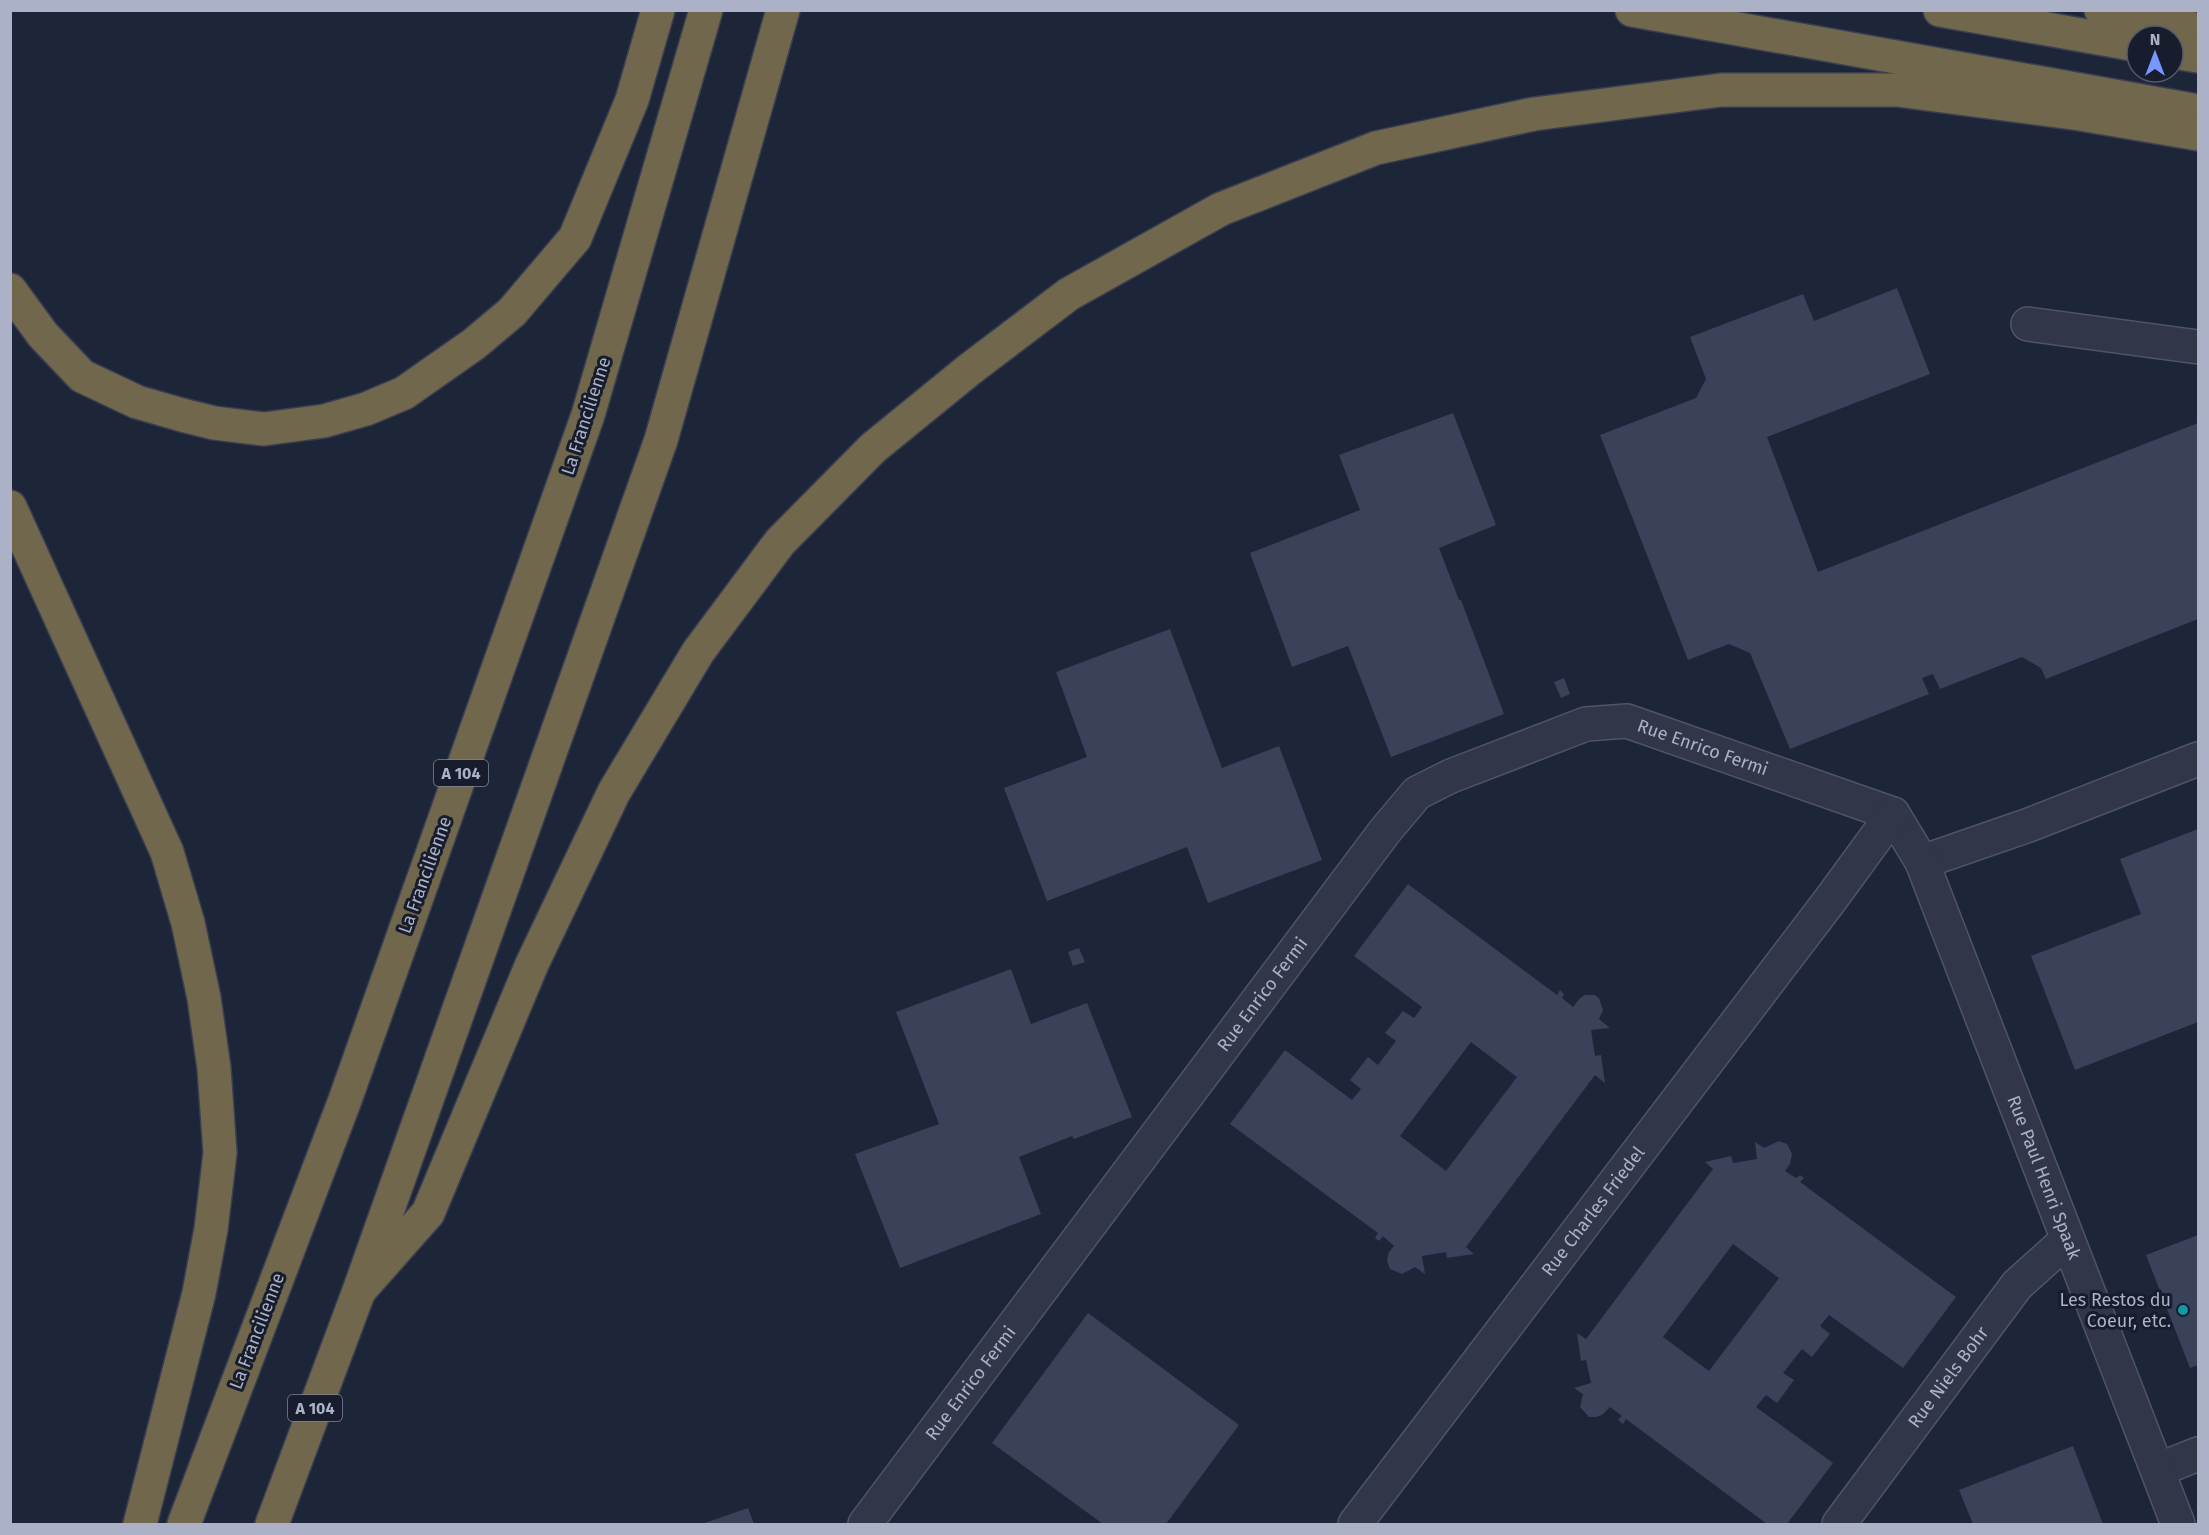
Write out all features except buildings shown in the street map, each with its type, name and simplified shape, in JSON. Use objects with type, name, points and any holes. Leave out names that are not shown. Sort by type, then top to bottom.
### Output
[{"type":"highway","points":[[10,290],[44,335],[82,376],[137,402],[182,415],[214,423],[264,429],[324,421],[366,409],[404,393],[474,344],[512,312],[575,238],[632,100],[658,10]]},
{"type":"highway","name":"La Francilienne","points":[[184,1524],[349,1089],[588,415],[706,10]]},
{"type":"highway","name":"A 104","points":[[272,1524],[359,1291],[661,440],[783,10]]},
{"type":"highway","points":[[1632,10],[2199,111]]},
{"type":"highway","points":[[1940,10],[2125,43]]},
{"type":"highway","points":[[2101,10],[2199,30]]},
{"type":"highway","points":[[359,1291],[428,1213],[532,964],[609,803],[698,652],[780,542],[873,448],[970,369],[1069,294],[1221,209],[1376,148],[1534,114],[1721,90],[1898,90],[2080,114],[2199,134]]},
{"type":"highway","points":[[10,507],[167,852],[188,923],[204,998],[214,1068],[220,1153],[212,1228],[199,1293],[140,1524]]},
{"type":"street","points":[[2028,324],[2199,347]]},
{"type":"street","name":"Rue Enrico Fermi","points":[[865,1524],[1385,831],[1416,793],[1451,776],[1586,724],[1627,721],[1893,814]]},
{"type":"street","points":[[1922,862],[2029,825],[2199,759]]},
{"type":"street","name":"Rue Paul Henri Spaak","points":[[1893,814],[1922,862],[2178,1524]]},
{"type":"street","name":"Rue Charles Friedel","points":[[1354,1524],[1831,899],[1893,814]]},
{"type":"street","name":"Rue Niels Bohr","points":[[1839,1524],[2017,1285],[2067,1239]]},
{"type":"street","points":[[2158,1470],[2199,1454]]},
{"type":"place","name":"Les Restos du Coeur, etc.","points":[[2183,1310]]}]
